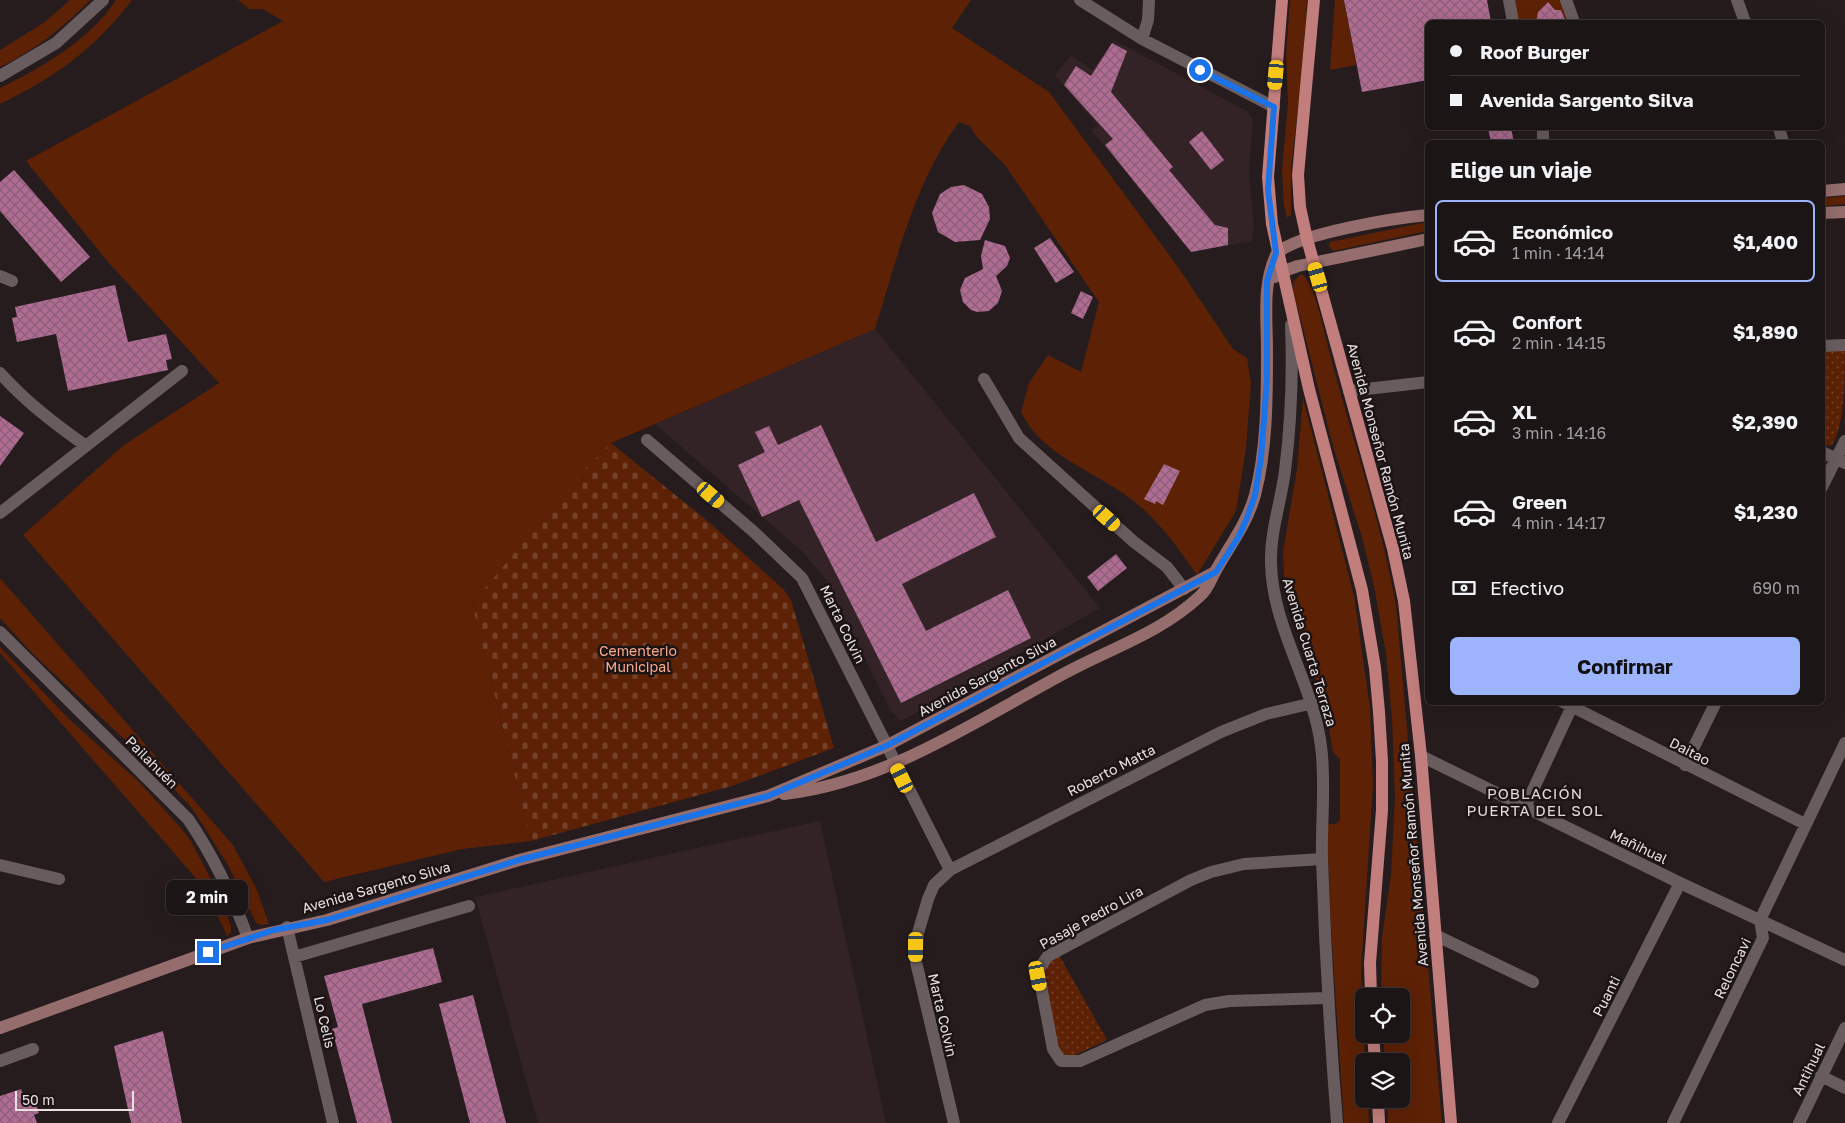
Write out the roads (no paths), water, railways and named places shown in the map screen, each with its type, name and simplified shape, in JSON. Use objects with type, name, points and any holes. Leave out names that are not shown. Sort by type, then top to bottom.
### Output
[{"type":"main road","name":"Avenida Monseñor Ramón Munita","points":[[1282,0],[1268,190],[1276,253],[1309,389],[1362,590],[1375,668],[1382,786],[1370,962],[1371,988]]},
{"type":"main road","name":"Avenida Monseñor Ramón Munita","points":[[1314,0],[1298,174],[1300,207],[1400,575],[1420,756],[1451,1123]]},
{"type":"main road","points":[[1825,191],[1845,189]]},
{"type":"main road","points":[[1825,214],[1845,212]]},
{"type":"main road","points":[[1276,253],[1288,245],[1308,239],[1381,221],[1425,215]]},
{"type":"main road","points":[[1267,293],[1272,280],[1281,272],[1425,239]]},
{"type":"main road","name":"Avenida Sargento Silva","points":[[0,1028],[248,938],[287,927],[327,920],[519,860],[768,796],[833,786],[860,778],[895,764],[1067,672],[1156,629],[1182,612],[1209,586],[1239,536],[1247,518],[1259,476],[1267,396],[1267,293],[1270,268],[1276,253]]},
{"type":"main road","name":"Avenida Sargento Silva","points":[[768,796],[886,746],[1216,572]]},
{"type":"main road","points":[[1378,1108],[1379,1123]]},
{"type":"street","points":[[0,76],[56,43],[103,0]]},
{"type":"street","points":[[1080,0],[1142,39],[1274,107]]},
{"type":"street","points":[[1142,39],[1148,20],[1149,0]]},
{"type":"street","points":[[1509,0],[1513,20]]},
{"type":"street","points":[[1566,0],[1573,20]]},
{"type":"street","points":[[1738,0],[1744,20]]},
{"type":"street","points":[[0,276],[12,281]]},
{"type":"street","name":"Avenida Cuarta Terraza","points":[[1290,310],[1291,410],[1285,471],[1272,534],[1270,562],[1281,617],[1313,703],[1322,749],[1322,859],[1328,998],[1337,1123]]},
{"type":"street","points":[[1825,346],[1845,345]]},
{"type":"street","points":[[0,513],[182,372]]},
{"type":"street","points":[[0,373],[19,395],[86,446]]},
{"type":"street","points":[[984,379],[1019,438],[1134,542],[1167,567],[1184,589]]},
{"type":"street","points":[[1349,392],[1425,382]]},
{"type":"street","name":"Marta Colvin","points":[[647,440],[754,532],[802,578],[950,870]]},
{"type":"street","points":[[1825,483],[1841,461],[1845,441]]},
{"type":"street","points":[[1825,453],[1841,461]]},
{"type":"street","name":"Pailahuén","points":[[0,632],[188,819],[209,850],[228,886],[248,938]]},
{"type":"street","name":"Roberto Matta","points":[[934,885],[950,870],[1221,732],[1266,714],[1313,703]]},
{"type":"street","points":[[1525,807],[1570,705]]},
{"type":"street","name":"Daitao","points":[[1572,705],[1685,765],[1805,824]]},
{"type":"street","points":[[1685,765],[1715,705]]},
{"type":"street","name":"Reloncavi","points":[[1673,1123],[1763,938],[1760,920],[1845,743]]},
{"type":"street","name":"Mañihual","points":[[1420,756],[1680,883],[1845,960]]},
{"type":"street","name":"Pasaje Pedro Lira","points":[[1322,859],[1232,866],[1201,875],[1048,956],[1038,970],[1053,1049],[1061,1061],[1068,1062],[1080,1061],[1206,1004],[1229,1001],[1328,998]]},
{"type":"street","points":[[0,865],[59,879]]},
{"type":"street","name":"Puanti","points":[[1558,1123],[1680,883]]},
{"type":"street","name":"Marta Colvin","points":[[934,885],[918,933],[916,962],[954,1123]]},
{"type":"street","points":[[294,958],[469,906]]},
{"type":"street","name":"Lo Celis","points":[[287,927],[333,1123]]},
{"type":"street","points":[[1435,935],[1533,982]]},
{"type":"street","name":"Antihual","points":[[1799,1123],[1845,1028]]},
{"type":"street","points":[[0,1061],[33,1049]]},
{"type":"street","points":[[1821,1076],[1845,1088]]},
{"type":"district","name":"POBLACIÓN PUERTA DEL SOL","points":[[1535,802]]},
{"type":"park label","name":"Cementerio Municipal","points":[[638,658]]}]
